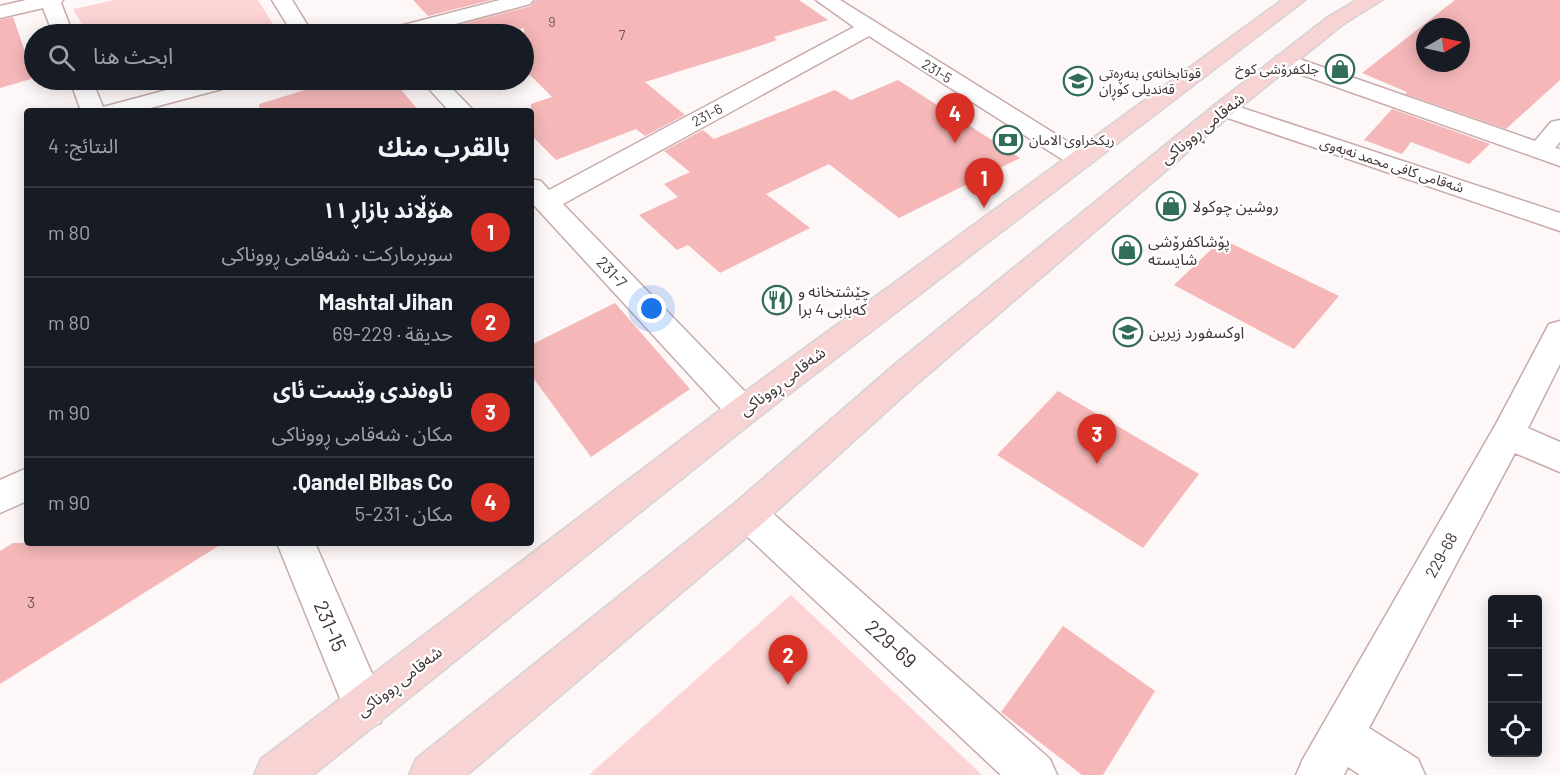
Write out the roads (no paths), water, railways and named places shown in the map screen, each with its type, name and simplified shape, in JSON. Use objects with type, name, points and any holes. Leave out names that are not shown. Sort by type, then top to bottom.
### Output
[{"type":"main road","name":"شەقامی ڕووناکی","points":[[278,775],[742,411],[1295,0]]},
{"type":"main road","name":"شەقامی ڕووناکی","points":[[432,775],[748,514],[906,374],[1224,109],[1335,21],[1372,0]]},
{"type":"street","points":[[0,12],[51,0],[59,24]]},
{"type":"street","points":[[282,0],[297,24]]},
{"type":"street","points":[[433,24],[523,0]]},
{"type":"street","name":"231-5","points":[[825,0],[1080,160]]},
{"type":"street","name":"231-6","points":[[539,194],[868,28]]},
{"type":"street","points":[[1285,62],[1550,155],[1560,127]]},
{"type":"street","points":[[85,90],[92,108]]},
{"type":"street","points":[[123,108],[191,90]]},
{"type":"street","points":[[442,90],[459,108]]},
{"type":"street","name":"شەقامی کافی محمد نەبەوی","points":[[1224,109],[1560,222]]},
{"type":"street","name":"231-7","points":[[539,194],[742,411]]},
{"type":"street","name":"229-68","points":[[1318,775],[1508,434],[1560,332]]},
{"type":"street","points":[[1508,434],[1560,458]]},
{"type":"street","points":[[0,498],[24,485]]},
{"type":"street","name":"229-69","points":[[748,514],[1034,775]]},
{"type":"street","name":"231-15","points":[[297,546],[365,708]]},
{"type":"street","points":[[1341,737],[1402,775]]},
{"type":"place","name":"جلکفرۆشی کوخ","points":[[1340,69]]},
{"type":"place","name":"قوتابخانەی بنەڕەتی قەندیلی کوڕان","points":[[1078,81]]},
{"type":"place","name":"ريكخراوى الامان","points":[[1008,140]]},
{"type":"place","name":"Qandel Blbas Co.","points":[[955,143]]},
{"type":"place","name":"روشين چوكولا","points":[[1171,206]]},
{"type":"place","name":"هۆڵاند بازاڕ ١١","points":[[984,208]]},
{"type":"place","name":"پۆشاکفرۆشی شایستە","points":[[1127,250]]},
{"type":"place","name":"چێشتخانە و کەبابی 4 برا","points":[[777,300]]},
{"type":"place","name":"اوكسفورد زيرين","points":[[1128,332]]},
{"type":"place","name":"ناوەندی وێست ئای","points":[[1097,464]]},
{"type":"place","name":"Mashtal Jihan","points":[[788,685]]}]
